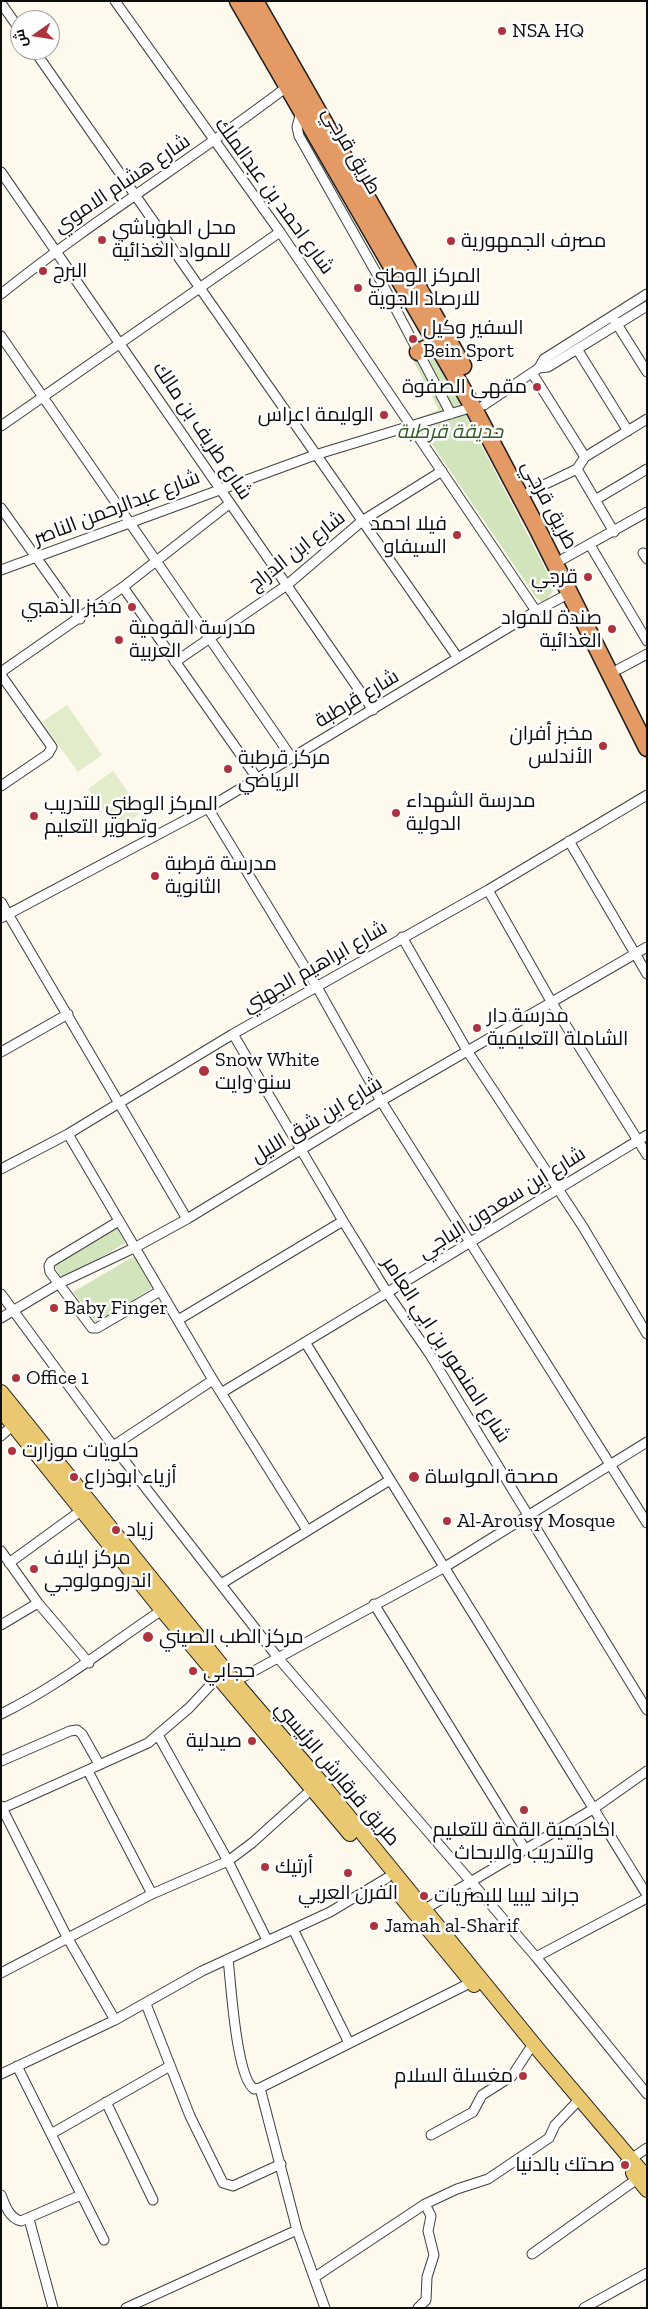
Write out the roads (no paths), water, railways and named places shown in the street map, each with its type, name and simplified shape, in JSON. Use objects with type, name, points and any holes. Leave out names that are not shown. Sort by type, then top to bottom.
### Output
[{"type":"highway","name":"طريق قرجي","points":[[238,1],[437,343],[478,406],[529,492],[647,724]]},
{"type":"highway","name":"طريق قرجي","points":[[255,1],[448,338],[478,406],[647,748]]},
{"type":"highway","points":[[418,352],[437,343]]},
{"type":"main road","name":"طريق قرقارش الرئيسي","points":[[1,1392],[226,1681],[312,1788],[420,1913],[628,2161],[642,2179],[647,2190]]},
{"type":"main road","name":"طريق قرقارش الرئيسي","points":[[1,1410],[162,1610],[320,1780],[472,1982],[528,2050],[628,2161]]},
{"type":"street","name":"شارع احمد بن عبدالملك","points":[[115,1],[280,232],[536,611]]},
{"type":"street","points":[[2,2],[10,14]]},
{"type":"street","points":[[41,60],[458,658]]},
{"type":"street","name":"شارع هشام الاموي","points":[[1,294],[56,250],[214,142],[288,86]]},
{"type":"street","points":[[302,109],[297,127],[299,136],[451,414]]},
{"type":"street","name":"شارع طريف بن مالك","points":[[1,172],[121,341],[229,504],[374,710]]},
{"type":"street","points":[[1,426],[280,232]]},
{"type":"street","points":[[535,371],[544,359],[647,294]]},
{"type":"street","points":[[535,371],[548,367],[647,306]]},
{"type":"street","points":[[612,316],[647,372]]},
{"type":"street","points":[[1,336],[292,758]]},
{"type":"street","points":[[577,349],[628,431]]},
{"type":"street","name":"شارع عبدالرحمن الناصر","points":[[1,570],[219,488],[315,455],[478,406],[535,371]]},
{"type":"street","points":[[535,371],[585,457]]},
{"type":"street","points":[[529,492],[577,469],[585,457],[647,419]]},
{"type":"street","points":[[577,469],[614,532]]},
{"type":"street","points":[[595,500],[647,469]]},
{"type":"street","name":"شارع ابن الدراج","points":[[175,662],[286,585],[362,521],[442,471]]},
{"type":"street","points":[[1,786],[48,754],[52,748],[1,673],[80,619],[229,504]]},
{"type":"street","points":[[1,508],[80,619]]},
{"type":"street","points":[[563,560],[647,512]]},
{"type":"street","points":[[590,545],[647,641]]},
{"type":"street","points":[[123,587],[257,778]]},
{"type":"street","name":"شارع قرطبة","points":[[5,916],[208,808],[536,611],[570,593]]},
{"type":"street","points":[[619,669],[647,654]]},
{"type":"street","name":"شارع ابراهيم الجهني","points":[[1,1169],[68,1134],[233,1034],[488,890],[647,795]]},
{"type":"street","points":[[208,808],[317,987],[382,1101],[647,1523]]},
{"type":"street","points":[[569,841],[647,974]]},
{"type":"street","points":[[488,890],[552,1003],[647,1155]]},
{"type":"street","points":[[1,902],[5,916],[68,1014],[187,1219]]},
{"type":"street","points":[[402,937],[468,1052],[583,1227],[647,1334]]},
{"type":"street","name":"شارع ابن شق الليل","points":[[1,1318],[15,1312],[58,1284],[136,1248],[187,1219],[382,1101],[647,947]]},
{"type":"street","points":[[1,1052],[68,1014]]},
{"type":"street","name":"شارع المنصور بن ابي العامر","points":[[233,1034],[343,1222],[388,1294],[429,1353],[647,1710]]},
{"type":"street","points":[[68,1134],[213,1380],[307,1530]]},
{"type":"street","name":"شارع ابن سعدون الباجي","points":[[221,1393],[388,1294],[556,1188],[647,1135]]},
{"type":"street","points":[[119,1221],[51,1262],[48,1266],[50,1272],[89,1325],[94,1328],[160,1291]]},
{"type":"street","points":[[178,1320],[343,1222]]},
{"type":"street","points":[[1,1294],[113,1446],[279,1659],[469,1882],[536,1957],[647,2094]]},
{"type":"street","points":[[305,1342],[647,1896],[536,1957]]},
{"type":"street","points":[[113,1446],[213,1380]]},
{"type":"street","points":[[1,1436],[13,1425]]},
{"type":"street","points":[[115,2020],[67,1937],[2,1808],[141,1746],[158,1735],[226,1681],[279,1659],[374,1604],[445,1567],[647,1442]]},
{"type":"street","points":[[221,1584],[390,1480]]},
{"type":"street","points":[[9,1562],[82,1510]]},
{"type":"street","points":[[1,1551],[38,1603],[89,1663]]},
{"type":"street","points":[[1,1625],[38,1603]]},
{"type":"street","points":[[374,1604],[525,1849]]},
{"type":"street","points":[[1,1714],[33,1699],[89,1663],[162,1610]]},
{"type":"street","points":[[1,1761],[74,1730],[82,1734],[99,1764]]},
{"type":"street","points":[[158,1735],[228,1860],[267,1940]]},
{"type":"street","points":[[88,1771],[152,1894]]},
{"type":"street","points":[[420,1913],[594,1809],[647,1771]]},
{"type":"street","points":[[1,1973],[152,1894],[228,1860],[252,1843],[312,1788]]},
{"type":"street","points":[[1,2074],[115,2020],[228,1958],[330,1912],[388,1878]]},
{"type":"street","points":[[293,1929],[349,2043]]},
{"type":"street","points":[[228,1958],[234,2022],[245,2074],[250,2086],[254,2089],[260,2088],[472,1982]]},
{"type":"street","points":[[146,2004],[190,2116],[224,2184],[234,2186],[281,2164]]},
{"type":"street","points":[[431,2134],[473,2112],[482,2095],[512,2076],[528,2050]]},
{"type":"street","points":[[17,2066],[104,2240]]},
{"type":"street","points":[[51,2134],[170,2066]]},
{"type":"street","points":[[260,2088],[297,2230],[325,2308]]},
{"type":"street","points":[[106,2102],[153,2200]]},
{"type":"street","points":[[315,2277],[425,2204],[457,2189],[488,2178],[549,2138],[555,2125],[576,2103]]},
{"type":"street","points":[[628,2161],[647,2148]]},
{"type":"street","points":[[532,2254],[642,2179]]},
{"type":"street","points":[[1,2195],[8,2212],[14,2218],[21,2221],[30,2219],[81,2195]]},
{"type":"street","points":[[418,2308],[426,2300],[427,2277],[434,2259],[428,2231],[431,2216],[425,2204]]},
{"type":"street","points":[[30,2219],[53,2308]]},
{"type":"street","points":[[126,2308],[297,2230]]},
{"type":"street","points":[[584,2308],[647,2273]]},
{"type":"place","name":"NSA HQ","points":[[502,31]]},
{"type":"place","name":"محل الطوباشي للمواد الغذائية","points":[[102,240]]},
{"type":"place","name":"مصرف الجمهورية","points":[[451,241]]},
{"type":"place","name":"البرج","points":[[43,271]]},
{"type":"place","name":"المركز الوطني للارصاد الجوية","points":[[358,288]]},
{"type":"place","name":"السفير وكيل Bein Sport","points":[[413,339]]},
{"type":"place","name":"مقهى الصفوة","points":[[537,387]]},
{"type":"place","name":"الوليمة اعراس","points":[[384,415]]},
{"type":"place","name":"فيلا احمد السيفاو","points":[[457,535]]},
{"type":"place","name":"قرجي","points":[[588,577]]},
{"type":"place","name":"مخبز الذهبي","points":[[132,607]]},
{"type":"place","name":"صندة للمواد الغذائية","points":[[612,629]]},
{"type":"place","name":"مدرسة القومية العربية","points":[[119,640]]},
{"type":"place","name":"مخبز أفران الأندلس","points":[[603,746]]},
{"type":"place","name":"مركز قرطبة الرياضي","points":[[228,769]]},
{"type":"place","name":"مدرسة الشهداء الدولية","points":[[396,813]]},
{"type":"place","name":"المركز الوطني للتدريب وتطوير التعليم","points":[[34,816]]},
{"type":"place","name":"مدرسة قرطبة الثانوية","points":[[155,876]]},
{"type":"place","name":"مدرسة دار الشاملة التعليمية","points":[[477,1028]]},
{"type":"place","name":"Snow White سنو وايت","points":[[204,1071]]},
{"type":"place","name":"Baby Finger","points":[[54,1308]]},
{"type":"place","name":"Office 1","points":[[16,1378]]},
{"type":"place","name":"حلويات موزارت","points":[[12,1451]]},
{"type":"place","name":"أزياء ابوذراع","points":[[74,1477]]},
{"type":"place","name":"مصحة المواساة","points":[[414,1477]]},
{"type":"place","name":"Al-Arousy Mosque","points":[[447,1521]]},
{"type":"place","name":"زياد","points":[[116,1530]]},
{"type":"place","name":"مركز ايلاف اندرومولوجي","points":[[34,1569]]},
{"type":"place","name":"مركز الطب الصيني","points":[[148,1637]]},
{"type":"place","name":"حجابي","points":[[193,1671]]},
{"type":"place","name":"صيدلية","points":[[252,1741]]},
{"type":"place","name":"اكاديمية القمة للتعليم والتدريب والابحاث","points":[[524,1810]]},
{"type":"place","name":"أرتيك","points":[[265,1867]]},
{"type":"place","name":"الفرن العربي","points":[[348,1873]]},
{"type":"place","name":"جراند ليبيا للبصريات","points":[[424,1896]]},
{"type":"place","name":"Jamah al-Sharif","points":[[374,1926]]},
{"type":"place","name":"مغسلة السلام","points":[[523,2076]]},
{"type":"place","name":"صحتك بالدنيا","points":[[625,2165]]},
{"type":"park label","name":"حديقة قرطبة","points":[[450,432]]}]
